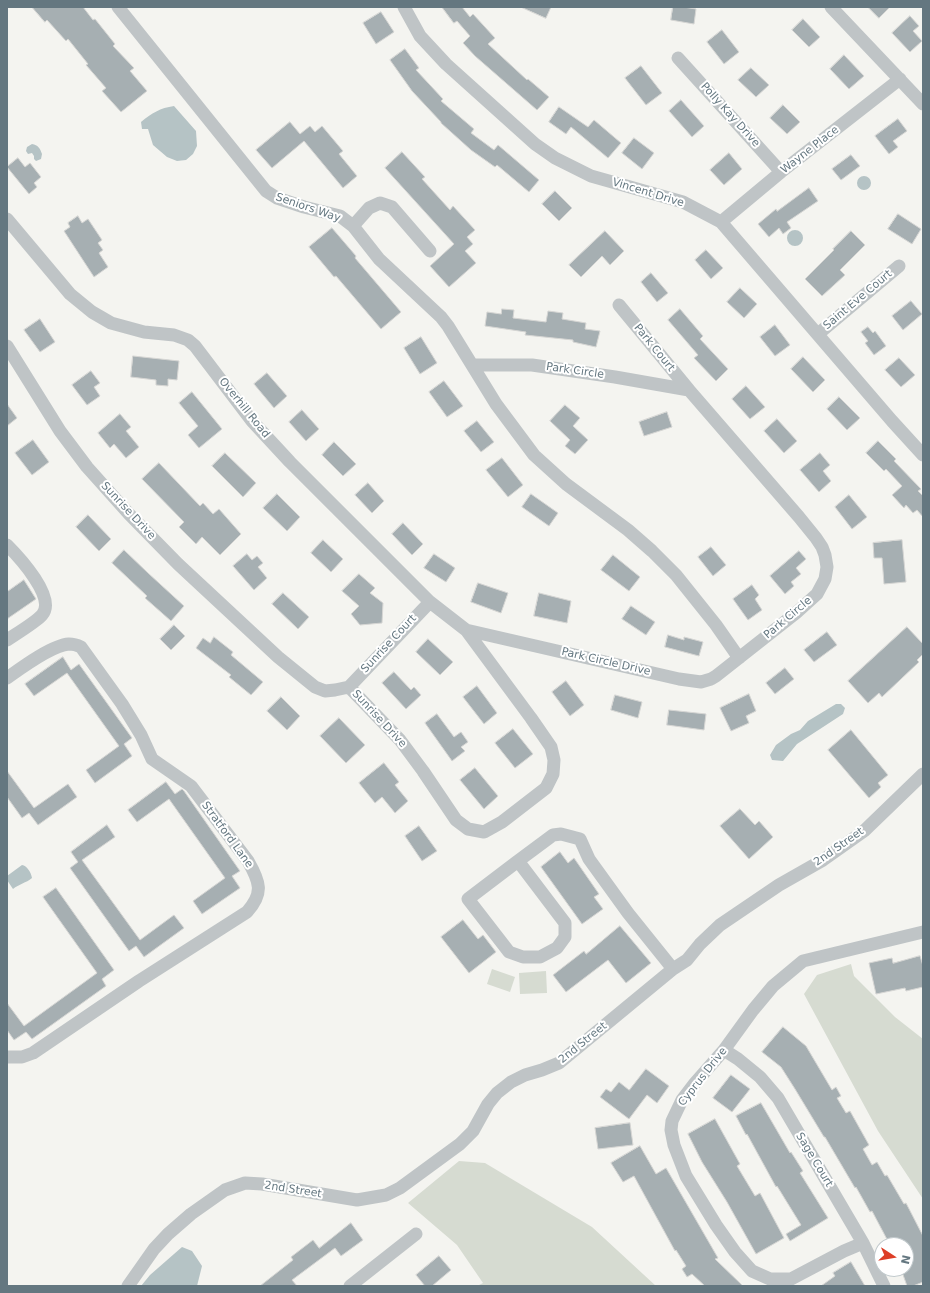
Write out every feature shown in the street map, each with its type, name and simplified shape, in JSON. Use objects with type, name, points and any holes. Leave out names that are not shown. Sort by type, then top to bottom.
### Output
[{"type":"street","name":"Seniors Way","points":[[118,7],[266,191],[277,198],[304,207],[340,216],[353,226],[380,259],[441,317],[472,366]]},
{"type":"street","name":"Vincent Drive","points":[[404,7],[420,36],[446,64],[535,144],[554,158],[591,176],[683,202],[721,222],[923,455]]},
{"type":"street","points":[[831,7],[923,104]]},
{"type":"street","name":"Polly Kay Drive","points":[[678,58],[781,172]]},
{"type":"street","name":"Wayne Place","points":[[721,222],[781,172],[900,79]]},
{"type":"street","points":[[353,226],[369,208],[380,203],[392,207],[430,251]]},
{"type":"street","name":"Overhill Road","points":[[7,219],[70,294],[92,312],[111,323],[144,332],[174,335],[188,340],[195,346],[252,421],[290,462],[430,602],[466,630]]},
{"type":"street","name":"Saint Eve Court","points":[[818,334],[899,266]]},
{"type":"street","name":"Park Court","points":[[619,305],[689,390]]},
{"type":"street","name":"Sunrise Drive","points":[[7,346],[60,431],[87,467],[129,514],[178,564],[278,657],[315,687],[325,691],[349,687],[400,740],[456,820],[468,829],[484,832],[502,822],[546,788],[553,774],[554,760],[551,747],[466,630]]},
{"type":"street","name":"Park Circle","points":[[472,366],[532,365],[616,377],[689,390],[799,517],[819,543],[825,555],[827,567],[825,579],[817,594],[796,613],[739,658]]},
{"type":"street","points":[[472,366],[496,404],[534,456],[566,484],[628,530],[652,551],[676,575],[716,625],[739,658]]},
{"type":"street","points":[[7,545],[27,567],[45,595],[47,603],[43,614],[7,640]]},
{"type":"street","name":"Sunrise Court","points":[[349,687],[430,602]]},
{"type":"street","name":"Park Circle Drive","points":[[466,630],[672,678],[696,682],[711,679],[739,658]]},
{"type":"street","name":"Stratford Lane","points":[[7,678],[50,650],[67,644],[75,644],[81,647],[122,704],[141,735],[152,759],[191,786],[248,861],[256,875],[259,895],[247,912],[139,981],[33,1053],[22,1057],[7,1057]]},
{"type":"street","name":"2nd Street","points":[[128,1286],[154,1249],[168,1234],[225,1190],[245,1183],[262,1184],[357,1200],[386,1195],[400,1188],[460,1144],[473,1131],[488,1104],[497,1093],[511,1082],[525,1075],[542,1070],[559,1062],[673,969],[687,960],[700,944],[720,925],[779,885],[823,860],[864,831],[923,774]]},
{"type":"street","points":[[518,861],[565,923],[565,937],[557,948],[540,957],[523,957],[509,952],[468,899],[553,834],[566,835],[580,839],[590,859],[628,913],[673,969]]},
{"type":"street","name":"Cyprus Drive","points":[[863,1243],[844,1251],[790,1279],[770,1279],[752,1271],[735,1252],[716,1225],[686,1176],[674,1145],[671,1130],[672,1121],[682,1100],[724,1050],[753,1010],[773,986],[803,961],[923,932]]},
{"type":"street","name":"Sage Court","points":[[724,1050],[738,1059],[760,1077],[778,1098],[863,1243],[884,1286]]},
{"type":"street","points":[[350,1286],[416,1234]]},
{"type":"shaded area","points":[[174,106],[196,131],[197,146],[193,154],[186,160],[177,161],[167,157],[153,145],[148,129],[142,129],[141,122],[149,116],[156,111]]},
{"type":"shaded area","points":[[32,144],[40,148],[42,154],[41,159],[36,161],[32,153],[28,154],[26,151],[27,147]]},
{"type":"shaded area","points":[[861,176],[867,176],[871,180],[871,186],[867,190],[861,190],[857,186],[857,180]]},
{"type":"shaded area","points":[[795,230],[801,232],[803,238],[801,244],[795,246],[789,244],[787,238],[789,232]]},
{"type":"shaded area","points":[[836,704],[841,704],[845,708],[843,714],[797,744],[783,761],[772,760],[770,755],[776,745],[791,734],[800,730],[808,721]]},
{"type":"shaded area","points":[[22,865],[26,867],[32,878],[13,889],[7,880],[7,876]]},
{"type":"shaded area","points":[[851,964],[854,976],[895,1017],[923,1039],[923,1199],[878,1131],[804,994],[817,975]]},
{"type":"shaded area","points":[[492,969],[515,977],[510,992],[487,984]]},
{"type":"shaded area","points":[[546,971],[547,993],[520,994],[519,973]]},
{"type":"shaded area","points":[[459,1161],[485,1163],[592,1227],[656,1286],[477,1286],[483,1283],[457,1245],[408,1203]]},
{"type":"shaded area","points":[[182,1247],[192,1251],[202,1266],[197,1286],[141,1286],[150,1275]]},
{"type":"building","points":[[32,7],[83,7],[93,20],[95,19],[115,44],[113,46],[134,68],[130,71],[147,91],[121,112],[102,91],[106,88],[86,65],[88,64],[68,39],[66,41],[47,20],[45,22]]},
{"type":"building","points":[[442,7],[462,7],[470,17],[473,14],[495,38],[488,44],[527,80],[528,79],[549,97],[537,110],[475,56],[463,43],[470,36],[457,21],[454,23]]},
{"type":"building","points":[[521,7],[551,7],[546,18]]},
{"type":"building","points":[[673,7],[696,9],[694,24],[671,20]]},
{"type":"building","points":[[868,7],[890,7],[879,18]]},
{"type":"building","points":[[381,12],[394,32],[376,44],[363,23]]},
{"type":"building","points":[[910,16],[919,26],[913,31],[922,41],[910,52],[892,33]]},
{"type":"building","points":[[803,19],[820,37],[809,47],[792,30]]},
{"type":"building","points":[[722,30],[739,52],[724,64],[707,42]]},
{"type":"building","points":[[405,49],[419,68],[416,70],[443,99],[441,101],[474,129],[471,133],[494,150],[498,145],[539,180],[529,192],[497,165],[495,167],[471,150],[441,123],[412,91],[390,60]]},
{"type":"building","points":[[844,55],[864,76],[849,89],[830,69]]},
{"type":"building","points":[[641,66],[662,93],[646,105],[625,78]]},
{"type":"building","points":[[751,68],[769,85],[756,97],[738,80]]},
{"type":"building","points":[[681,100],[704,126],[692,137],[669,111]]},
{"type":"building","points":[[783,105],[800,122],[787,134],[770,118]]},
{"type":"building","points":[[559,107],[588,127],[594,120],[621,143],[608,158],[571,127],[566,134],[549,122]]},
{"type":"building","points":[[898,119],[907,131],[893,141],[898,147],[889,154],[875,136]]},
{"type":"building","points":[[290,122],[300,134],[310,126],[315,132],[322,126],[343,151],[339,154],[357,176],[343,188],[304,141],[272,168],[256,150]]},
{"type":"building","points":[[634,138],[654,153],[642,169],[622,153]]},
{"type":"building","points":[[402,152],[425,177],[422,179],[450,210],[453,206],[475,230],[467,237],[473,244],[465,251],[476,263],[449,287],[430,266],[454,244],[385,168]]},
{"type":"building","points":[[729,153],[742,169],[724,185],[710,170]]},
{"type":"building","points":[[851,155],[860,166],[841,180],[832,169]]},
{"type":"building","points":[[18,158],[25,167],[30,163],[41,177],[34,183],[37,187],[29,194],[7,167]]},
{"type":"building","points":[[809,188],[818,201],[787,222],[791,228],[783,234],[779,228],[769,237],[758,224],[776,209],[777,211]]},
{"type":"building","points":[[555,191],[572,208],[559,221],[542,204]]},
{"type":"building","points":[[898,214],[921,229],[912,244],[888,229]]},
{"type":"building","points":[[78,216],[82,223],[88,219],[102,240],[98,243],[103,250],[99,253],[108,267],[94,277],[64,231],[70,227],[68,223]]},
{"type":"building","points":[[332,228],[356,256],[355,258],[401,312],[381,329],[309,247]]},
{"type":"building","points":[[605,231],[624,251],[610,265],[602,256],[581,277],[569,265]]},
{"type":"building","points":[[851,231],[865,245],[840,270],[845,275],[822,296],[805,279]]},
{"type":"building","points":[[706,250],[723,268],[711,279],[695,260]]},
{"type":"building","points":[[651,273],[668,293],[657,302],[641,282]]},
{"type":"building","points":[[740,288],[757,304],[744,318],[727,302]]},
{"type":"building","points":[[911,301],[922,314],[903,330],[892,316]]},
{"type":"building","points":[[502,309],[514,310],[513,318],[546,322],[548,311],[563,313],[562,319],[586,323],[585,329],[600,331],[596,347],[573,342],[573,340],[525,335],[526,332],[485,326],[487,312],[501,314]]},
{"type":"building","points":[[680,309],[703,336],[700,339],[728,369],[716,381],[694,358],[698,355],[668,320]]},
{"type":"building","points":[[40,319],[55,342],[40,352],[24,330]]},
{"type":"building","points":[[775,325],[790,345],[775,356],[760,337]]},
{"type":"building","points":[[868,327],[873,333],[875,331],[886,346],[874,355],[865,343],[868,341],[861,332]]},
{"type":"building","points":[[421,337],[437,363],[420,374],[404,348]]},
{"type":"building","points":[[133,356],[179,361],[177,380],[168,379],[168,386],[156,385],[156,380],[131,377]]},
{"type":"building","points":[[803,357],[825,380],[813,392],[791,369]]},
{"type":"building","points":[[899,358],[915,375],[901,387],[885,370]]},
{"type":"building","points":[[91,371],[100,383],[94,387],[100,396],[87,405],[72,385]]},
{"type":"building","points":[[267,373],[287,396],[274,408],[254,384]]},
{"type":"building","points":[[444,381],[463,406],[447,417],[429,392]]},
{"type":"building","points":[[746,386],[765,407],[750,419],[732,399]]},
{"type":"building","points":[[192,392],[222,429],[199,448],[188,435],[198,426],[179,403]]},
{"type":"building","points":[[839,397],[860,418],[847,430],[827,409]]},
{"type":"building","points":[[7,404],[17,418],[7,426]]},
{"type":"building","points":[[565,405],[580,418],[573,426],[588,440],[575,454],[565,446],[570,440],[550,421]]},
{"type":"building","points":[[302,410],[319,429],[306,441],[289,422]]},
{"type":"building","points":[[667,412],[672,427],[644,436],[639,422]]},
{"type":"building","points":[[120,414],[131,427],[126,431],[139,447],[126,458],[114,444],[110,448],[98,433]]},
{"type":"building","points":[[777,419],[797,441],[784,453],[764,431]]},
{"type":"building","points":[[477,421],[494,442],[481,452],[464,431]]},
{"type":"building","points":[[33,440],[49,462],[32,475],[15,453]]},
{"type":"building","points":[[878,441],[896,459],[894,461],[921,489],[918,491],[923,496],[923,517],[917,510],[913,513],[906,505],[904,508],[892,495],[902,486],[886,469],[884,471],[866,453]]},
{"type":"building","points":[[334,442],[356,464],[343,476],[322,455]]},
{"type":"building","points":[[225,453],[256,483],[243,497],[212,466]]},
{"type":"building","points":[[820,453],[830,465],[823,471],[831,481],[819,492],[800,470]]},
{"type":"building","points":[[502,458],[523,485],[508,497],[486,470]]},
{"type":"building","points":[[159,463],[200,506],[203,503],[213,514],[219,509],[241,534],[220,555],[202,537],[196,544],[179,527],[184,522],[142,479]]},
{"type":"building","points":[[368,483],[384,501],[372,513],[355,495]]},
{"type":"building","points":[[277,494],[300,517],[287,531],[263,508]]},
{"type":"building","points":[[531,494],[558,513],[549,526],[522,507]]},
{"type":"building","points":[[849,495],[867,517],[852,529],[835,507]]},
{"type":"building","points":[[88,515],[111,539],[99,551],[76,527]]},
{"type":"building","points":[[403,523],[423,544],[412,555],[392,534]]},
{"type":"building","points":[[323,540],[343,559],[331,572],[311,553]]},
{"type":"building","points":[[902,540],[906,582],[884,584],[882,558],[874,558],[873,543]]},
{"type":"building","points":[[711,547],[726,565],[713,576],[698,557]]},
{"type":"building","points":[[124,550],[184,606],[171,621],[145,598],[147,596],[112,563]]},
{"type":"building","points":[[799,551],[806,559],[796,568],[801,574],[791,582],[794,586],[785,594],[770,576]]},
{"type":"building","points":[[247,554],[252,560],[257,556],[263,563],[258,567],[267,578],[254,590],[233,566]]},
{"type":"building","points":[[434,554],[455,568],[446,582],[424,568]]},
{"type":"building","points":[[613,555],[640,577],[629,591],[601,570]]},
{"type":"building","points":[[359,574],[375,588],[370,593],[383,603],[382,623],[360,625],[351,614],[359,606],[342,591]]},
{"type":"building","points":[[24,580],[36,599],[7,619],[7,592]]},
{"type":"building","points":[[478,583],[508,593],[501,613],[471,602]]},
{"type":"building","points":[[752,585],[759,595],[755,599],[762,610],[748,620],[733,599]]},
{"type":"building","points":[[283,593],[309,617],[298,629],[272,604]]},
{"type":"building","points":[[539,593],[571,601],[567,623],[534,616]]},
{"type":"building","points":[[631,606],[655,622],[646,635],[622,619]]},
{"type":"building","points":[[174,625],[185,636],[171,650],[160,639]]},
{"type":"building","points":[[907,627],[923,644],[923,654],[917,660],[919,662],[882,697],[879,693],[868,703],[848,681]]},
{"type":"building","points":[[827,632],[837,645],[814,662],[804,650]]},
{"type":"building","points":[[668,635],[684,640],[684,637],[703,642],[699,656],[665,647]]},
{"type":"building","points":[[214,637],[233,652],[231,655],[263,682],[251,695],[229,677],[231,675],[196,648],[203,638],[210,643]]},
{"type":"building","points":[[428,639],[453,662],[440,675],[416,652]]},
{"type":"building","points":[[63,657],[71,670],[79,664],[132,738],[124,744],[132,756],[95,783],[86,770],[119,746],[67,673],[34,696],[25,684]]},
{"type":"building","points":[[785,668],[794,679],[775,694],[766,683]]},
{"type":"building","points":[[394,672],[411,690],[414,687],[421,695],[406,709],[382,683]]},
{"type":"building","points":[[566,681],[584,705],[570,716],[552,692]]},
{"type":"building","points":[[477,686],[497,713],[484,724],[463,697]]},
{"type":"building","points":[[749,694],[756,711],[746,716],[749,723],[731,731],[720,708]]},
{"type":"building","points":[[615,695],[642,702],[638,718],[611,710]]},
{"type":"building","points":[[281,697],[300,716],[287,730],[267,711]]},
{"type":"building","points":[[669,710],[706,714],[704,730],[667,725]]},
{"type":"building","points":[[437,714],[454,737],[461,732],[468,742],[461,747],[465,751],[452,761],[425,723]]},
{"type":"building","points":[[339,718],[365,745],[346,763],[320,736]]},
{"type":"building","points":[[513,729],[533,754],[515,768],[495,743]]},
{"type":"building","points":[[851,730],[888,775],[878,783],[881,787],[869,798],[828,750]]},
{"type":"building","points":[[384,763],[399,782],[395,785],[408,801],[395,813],[382,797],[375,803],[359,783]]},
{"type":"building","points":[[475,768],[498,796],[484,809],[460,780]]},
{"type":"building","points":[[7,771],[34,808],[68,784],[77,797],[38,825],[29,813],[22,818],[7,797]]},
{"type":"building","points":[[166,782],[175,794],[182,789],[184,791],[240,871],[232,876],[240,888],[202,914],[193,901],[225,878],[169,799],[137,822],[128,810]]},
{"type":"building","points":[[740,809],[755,825],[759,821],[773,837],[749,859],[720,826]]},
{"type":"building","points":[[107,825],[115,837],[82,860],[140,940],[174,915],[184,928],[144,957],[136,946],[129,951],[70,868],[78,862],[71,852]]},
{"type":"building","points":[[419,826],[437,851],[422,861],[405,836]]},
{"type":"building","points":[[560,852],[568,863],[574,858],[599,894],[594,897],[603,909],[582,924],[541,867]]},
{"type":"building","points":[[56,888],[114,970],[102,979],[106,986],[32,1039],[26,1032],[14,1040],[7,1030],[7,1003],[24,1026],[97,973],[43,897]]},
{"type":"building","points":[[463,920],[478,939],[483,935],[496,952],[469,973],[441,937]]},
{"type":"building","points":[[620,926],[651,963],[626,983],[608,960],[566,992],[553,975],[584,951],[586,954]]},
{"type":"building","points":[[920,956],[923,966],[923,987],[906,991],[905,988],[876,994],[869,963],[892,958],[893,963]]},
{"type":"building","points":[[783,1027],[806,1046],[832,1090],[836,1087],[841,1096],[837,1098],[846,1113],[850,1111],[869,1145],[863,1149],[872,1165],[877,1162],[885,1176],[887,1175],[904,1204],[906,1203],[923,1236],[923,1282],[913,1286],[907,1286],[904,1277],[914,1277],[914,1237],[886,1237],[872,1211],[870,1212],[781,1067],[762,1052]]},
{"type":"building","points":[[646,1069],[669,1086],[657,1103],[647,1095],[629,1119],[600,1097],[606,1089],[611,1092],[619,1082],[629,1090]]},
{"type":"building","points":[[731,1075],[750,1089],[732,1112],[713,1098]]},
{"type":"building","points":[[761,1103],[790,1153],[791,1152],[803,1171],[800,1173],[828,1218],[790,1241],[786,1234],[801,1225],[777,1186],[776,1187],[736,1116]]},
{"type":"building","points":[[715,1119],[740,1164],[737,1166],[755,1196],[760,1193],[784,1238],[756,1254],[727,1202],[702,1162],[688,1134]]},
{"type":"building","points":[[630,1123],[633,1145],[598,1149],[595,1128]]},
{"type":"building","points":[[640,1146],[656,1174],[666,1168],[718,1258],[715,1259],[743,1286],[705,1286],[692,1274],[687,1277],[682,1269],[686,1266],[676,1250],[675,1251],[634,1176],[623,1182],[611,1163]]},
{"type":"building","points":[[351,1223],[363,1240],[341,1256],[335,1248],[292,1280],[297,1286],[260,1286],[293,1260],[291,1257],[313,1240],[319,1248]]},
{"type":"building","points":[[439,1256],[451,1270],[432,1286],[425,1286],[416,1275]]},
{"type":"building","points":[[851,1262],[865,1286],[821,1286],[835,1276],[833,1273]]}]
